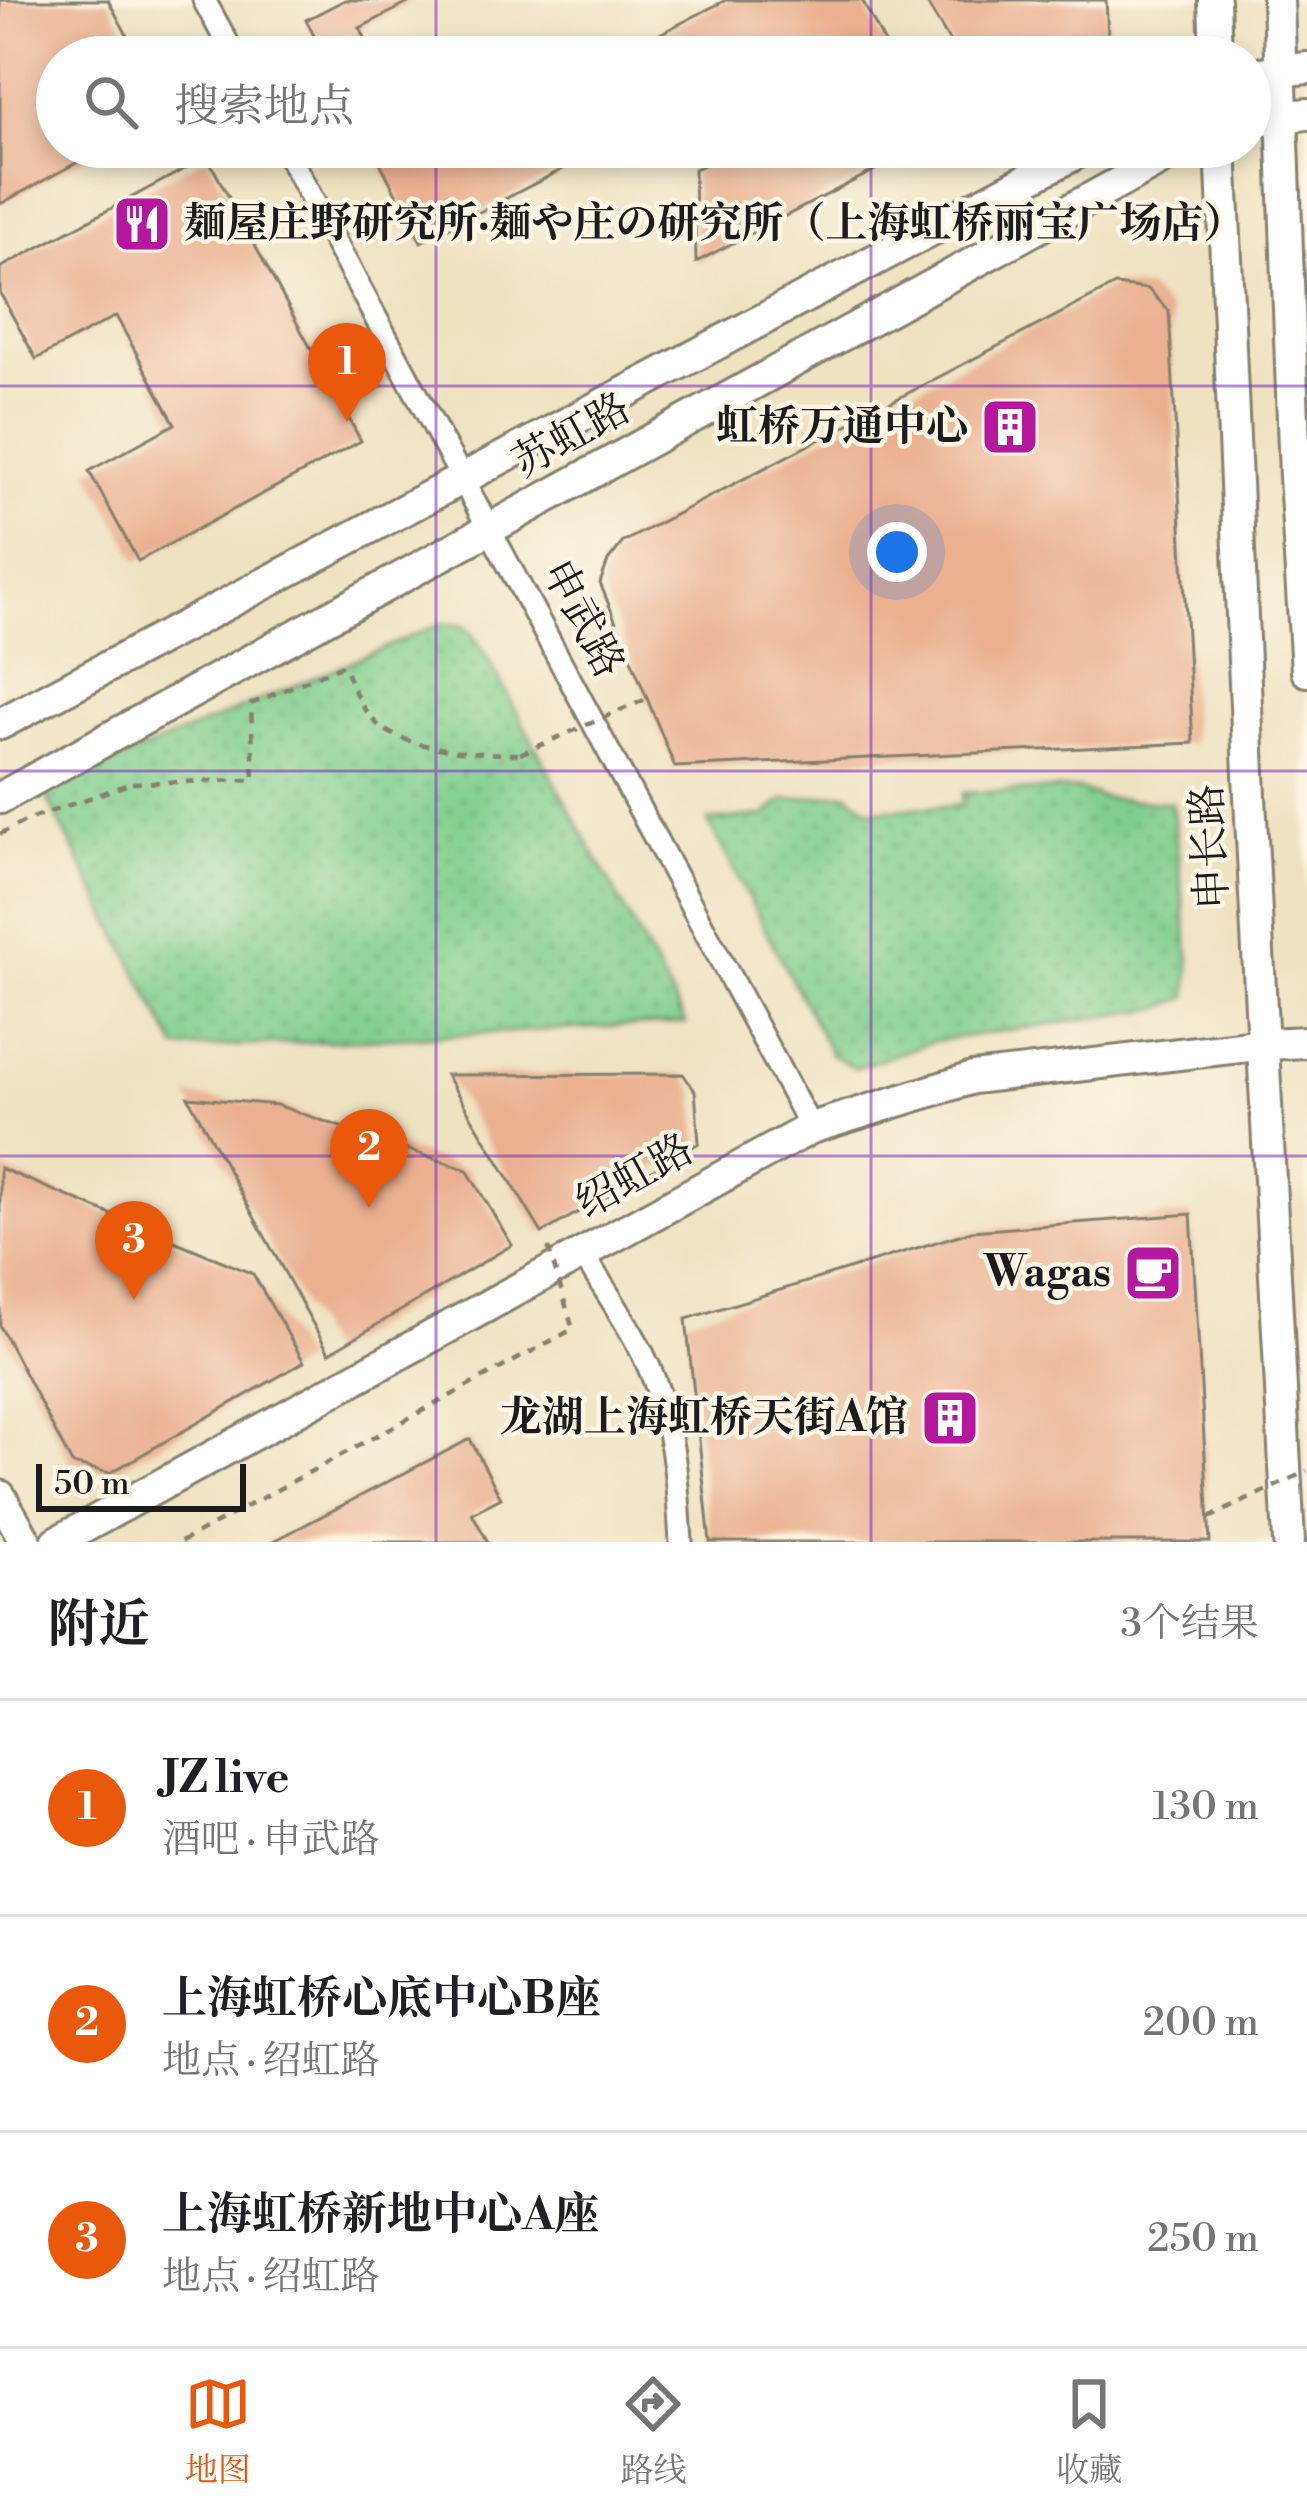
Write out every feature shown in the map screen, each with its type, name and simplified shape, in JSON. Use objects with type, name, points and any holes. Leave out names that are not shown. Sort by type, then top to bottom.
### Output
[{"type":"main road","points":[[1214,0],[1215,36]]},
{"type":"main road","points":[[1278,0],[1294,69],[1295,477],[1307,671]]},
{"type":"main road","name":"苏虹路","points":[[0,724],[1048,168]]},
{"type":"main road","name":"苏虹路","points":[[0,797],[1146,168]]},
{"type":"main road","name":"申长路","points":[[1222,168],[1289,1542]]},
{"type":"main road","name":"绍虹路","points":[[57,1542],[811,1128],[973,1078],[1307,1042]]},
{"type":"main road","points":[[0,1496],[26,1542]]},
{"type":"street","points":[[204,0],[224,36]]},
{"type":"street","name":"申武路","points":[[295,168],[811,1128]]},
{"type":"street","points":[[583,1254],[658,1390],[677,1463],[681,1542]]},
{"type":"path","points":[[0,834],[132,783],[254,780],[250,704],[343,665],[377,724],[413,741],[480,754],[520,754],[651,698]]},
{"type":"path","points":[[181,1542],[573,1329],[546,1240]]},
{"type":"path","points":[[1208,1518],[1307,1471]]},
{"type":"green space","points":[[440,624],[465,625],[482,648],[686,1023],[177,1049],[44,792]]},
{"type":"green space","points":[[1078,789],[1103,798],[1172,803],[1190,963],[1188,997],[1161,1008],[934,1041],[855,1068],[831,1054],[708,821],[764,816],[784,800],[848,793],[870,810],[961,806],[963,793]]},
{"type":"building","points":[[0,0],[108,0],[128,36],[36,36],[36,168],[67,168],[0,204]]},
{"type":"building","points":[[345,0],[414,0],[360,28],[364,36],[314,36],[306,20]]},
{"type":"building","points":[[726,0],[862,0],[881,36],[656,36]]},
{"type":"building","points":[[925,0],[1106,0],[1108,36],[946,36]]},
{"type":"building","points":[[186,168],[213,168],[361,441],[138,561],[89,471],[175,424],[116,316],[36,359],[0,293],[0,268]]},
{"type":"building","points":[[383,168],[565,168],[421,242]]},
{"type":"building","points":[[696,168],[879,168],[696,262]]},
{"type":"building","name":"虹桥万通中心","points":[[1115,285],[1148,289],[1169,311],[1193,743],[675,767],[600,583],[608,561],[623,542]]},
{"type":"building","points":[[683,1074],[695,1091],[699,1143],[542,1233],[446,1075]]},
{"type":"building","points":[[188,1097],[277,1105],[467,1170],[512,1245],[329,1353]]},
{"type":"building","points":[[0,1168],[253,1274],[304,1362],[110,1473],[72,1464],[0,1326]]},
{"type":"building","name":"龙湖上海虹桥天街A馆","points":[[1191,1214],[1210,1542],[710,1542],[686,1319],[972,1231]]},
{"type":"building","points":[[470,1439],[501,1498],[472,1513],[488,1542],[272,1542]]},
{"type":"place","name":"麺屋庄野研究所·麺や庄の研究所（上海虹桥丽宝广场店）","points":[[142,224]]},
{"type":"place","name":"JZ live","points":[[347,422]]},
{"type":"place","name":"虹桥万通中心","points":[[1010,427]]},
{"type":"place","name":"上海虹桥心底中心B座","points":[[369,1208]]},
{"type":"place","name":"Wagas","points":[[1153,1273]]},
{"type":"place","name":"上海虹桥新地中心A座","points":[[134,1300]]},
{"type":"place","name":"龙湖上海虹桥天街A馆","points":[[950,1418]]}]
